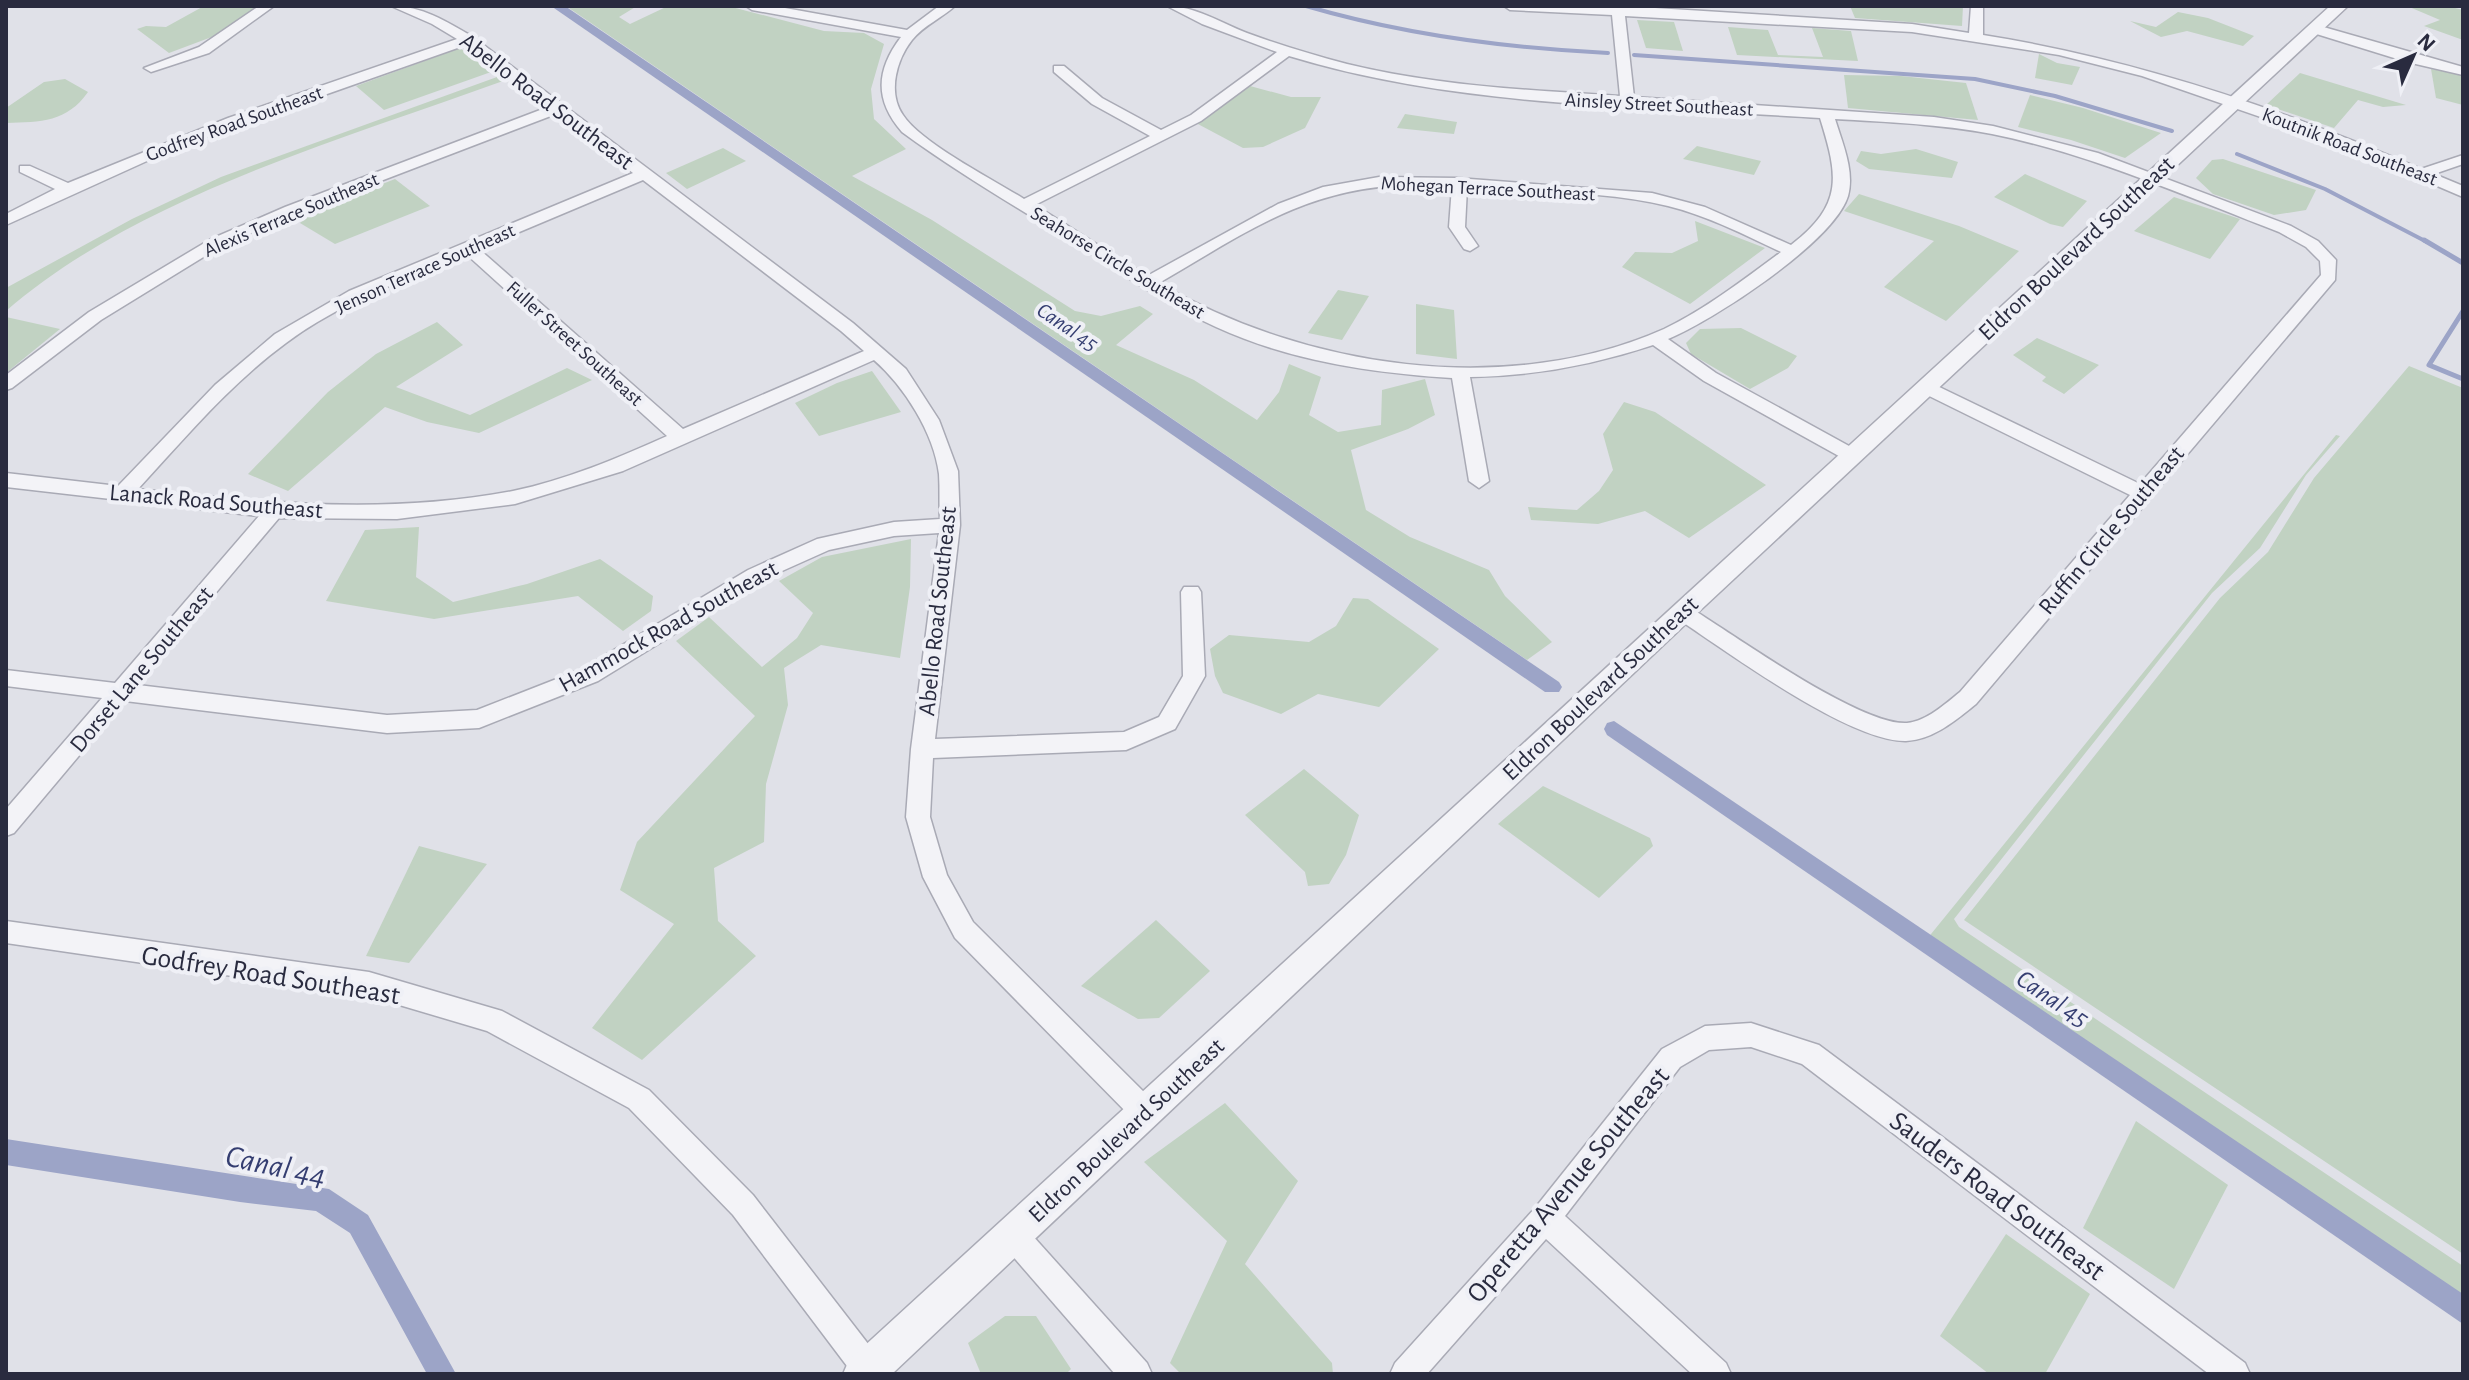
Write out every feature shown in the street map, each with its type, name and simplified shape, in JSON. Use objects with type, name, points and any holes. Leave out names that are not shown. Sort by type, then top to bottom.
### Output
[{"type":"street","points":[[151,68],[204,50],[268,6]]},
{"type":"street","name":"Abello Road Southeast","points":[[397,6],[437,21],[468,40],[900,373],[930,420],[948,471],[950,525],[922,749],[918,817],[935,877],[964,930],[1145,1112]]},
{"type":"street","name":"Seahorse Circle Southeast","points":[[949,6],[909,34],[892,61],[886,80],[892,110],[907,129],[1194,311],[1247,334],[1298,350],[1349,361],[1460,371],[1559,363],[1655,338],[1699,317],[1792,251],[1829,217],[1840,196],[1840,167],[1826,114]]},
{"type":"street","name":"Ainsley Street Southeast","points":[[1173,6],[1284,53],[1379,78],[1451,89],[1628,103],[1934,121],[1993,130],[2093,156],[2151,178]]},
{"type":"street","name":"Koutnik Road Southeast","points":[[1510,6],[1617,9],[1912,28],[2059,51],[2236,103],[2344,141],[2463,192]]},
{"type":"street","points":[[1976,36],[1977,6]]},
{"type":"street","name":"Eldron Boulevard Southeast","points":[[865,1372],[1682,612],[2340,6]]},
{"type":"street","points":[[764,7],[909,34]]},
{"type":"street","points":[[1617,9],[1628,103]]},
{"type":"street","points":[[2315,29],[2463,71]]},
{"type":"street","name":"Godfrey Road Southeast","points":[[6,220],[66,188],[226,125],[468,40]]},
{"type":"street","points":[[1024,205],[1196,118],[1284,53]]},
{"type":"street","points":[[1059,69],[1097,101],[1161,136]]},
{"type":"street","name":"Alexis Terrace Southeast","points":[[6,384],[95,316],[217,242],[291,210],[556,109]]},
{"type":"street","points":[[2423,173],[2463,159]]},
{"type":"street","points":[[25,169],[66,188]]},
{"type":"street","name":"Jenson Terrace Southeast","points":[[123,493],[221,389],[281,338],[355,295],[643,174]]},
{"type":"street","name":"Ruffin Circle Southeast","points":[[1682,612],[1841,710],[1876,727],[1906,732],[1937,721],[1968,698],[2329,276],[2328,260],[2312,244],[2285,229],[2151,178]]},
{"type":"street","name":"Mohegan Terrace Southeast","points":[[1149,282],[1293,202],[1328,190],[1368,183],[1460,184],[1622,194],[1668,201],[1720,218],[1792,251]]},
{"type":"street","points":[[1460,184],[1457,227],[1470,246]]},
{"type":"street","name":"Fuller Street Southeast","points":[[468,247],[682,439]]},
{"type":"street","points":[[1655,338],[1710,377],[1853,456]]},
{"type":"street","name":"Lanack Road Southeast","points":[[6,480],[274,511],[397,512],[515,497],[616,466],[876,352]]},
{"type":"street","points":[[1460,371],[1479,481]]},
{"type":"street","points":[[1925,387],[2142,493]]},
{"type":"street","name":"Dorset Lane Southeast","points":[[6,826],[274,511]]},
{"type":"street","name":"Hammock Road Southeast","points":[[6,678],[387,724],[479,719],[590,675],[755,575],[824,544],[894,529],[950,525]]},
{"type":"street","points":[[922,749],[1126,741],[1167,723],[1194,676],[1191,592]]},
{"type":"street","name":"Godfrey Road Southeast","points":[[6,932],[369,984],[493,1020],[639,1099],[743,1205],[865,1372]]},
{"type":"street","name":"Operetta Avenue Southeast","points":[[1406,1374],[1545,1218],[1671,1058],[1705,1038],[1751,1035]]},
{"type":"street","name":"Sauders Road Southeast","points":[[1751,1035],[1810,1054],[2234,1374]]},
{"type":"street","points":[[1545,1218],[1715,1374]]},
{"type":"street","points":[[1013,1235],[1136,1374]]},
{"type":"green space","points":[[204,6],[259,6],[217,35],[169,53],[137,29],[166,27]]},
{"type":"green space","points":[[566,6],[637,6],[619,17],[630,24],[668,6],[728,6],[824,31],[864,33],[884,44],[871,89],[874,119],[906,149],[852,176],[932,220],[1075,311],[1101,316],[1140,306],[1153,314],[1116,345],[1194,380],[1257,420],[1279,392],[1289,364],[1321,377],[1309,415],[1338,432],[1381,425],[1382,390],[1425,379],[1435,415],[1408,429],[1351,450],[1366,510],[1410,537],[1489,570],[1505,596],[1552,642],[1527,660]]},
{"type":"green space","points":[[1850,6],[1963,6],[1962,26],[1855,18]]},
{"type":"green space","points":[[2407,6],[2447,6],[2463,10],[2463,40],[2424,26],[2440,20]]},
{"type":"green space","points":[[2178,12],[2208,18],[2254,36],[2243,46],[2187,31],[2161,37],[2130,21],[2156,27]]},
{"type":"green space","points":[[1637,20],[1674,22],[1683,51],[1646,48]]},
{"type":"green space","points":[[1728,27],[1768,30],[1778,55],[1823,57],[1812,28],[1851,31],[1858,61],[1737,55]]},
{"type":"green space","points":[[460,48],[491,72],[384,110],[356,86]]},
{"type":"green space","points":[[2039,54],[2057,63],[2080,67],[2072,85],[2035,78]]},
{"type":"green space","points":[[2431,69],[2463,75],[2463,105],[2436,98]]},
{"type":"green space","points":[[2300,73],[2406,105],[2383,107],[2358,100],[2334,128],[2266,105]]},
{"type":"green space","points":[[1844,75],[1901,76],[1966,83],[1978,120],[1848,108]]},
{"type":"green space","points":[[497,77],[503,81],[309,150],[178,204],[116,235],[58,271],[6,311],[6,288],[132,219],[221,177]]},
{"type":"green space","points":[[65,79],[88,92],[71,109],[42,121],[6,123],[6,108],[44,82]]},
{"type":"green space","points":[[1250,86],[1291,97],[1321,97],[1305,128],[1263,147],[1243,148],[1196,123]]},
{"type":"green space","points":[[2030,95],[2161,133],[2125,158],[2018,127]]},
{"type":"green space","points":[[1405,114],[1457,122],[1454,134],[1397,128]]},
{"type":"green space","points":[[1697,146],[1761,161],[1754,175],[1683,159]]},
{"type":"green space","points":[[723,148],[746,161],[687,189],[666,173]]},
{"type":"green space","points":[[1916,149],[1958,162],[1952,178],[1869,169],[1856,161],[1861,151],[1881,154]]},
{"type":"green space","points":[[2223,159],[2316,190],[2306,210],[2274,215],[2213,194],[2196,178],[2212,160]]},
{"type":"green space","points":[[2025,174],[2087,201],[2063,227],[2050,224],[1994,197]]},
{"type":"green space","points":[[395,179],[430,206],[335,244],[300,223],[311,212]]},
{"type":"green space","points":[[1859,194],[1959,226],[2019,251],[1946,321],[1884,287],[1934,241],[1844,211]]},
{"type":"green space","points":[[2174,197],[2240,219],[2210,259],[2134,231]]},
{"type":"green space","points":[[1695,221],[1765,248],[1690,304],[1622,267],[1635,252],[1672,253],[1698,241]]},
{"type":"green space","points":[[1338,290],[1369,296],[1342,340],[1308,333]]},
{"type":"green space","points":[[1416,304],[1454,310],[1457,359],[1416,354]]},
{"type":"green space","points":[[6,317],[60,329],[6,373]]},
{"type":"green space","points":[[437,322],[463,345],[396,387],[470,415],[567,368],[592,380],[479,433],[427,422],[385,407],[288,491],[248,474],[328,392],[376,354]]},
{"type":"green space","points":[[1741,328],[1797,356],[1788,368],[1750,389],[1691,354],[1686,343],[1700,329]]},
{"type":"green space","points":[[2037,338],[2099,365],[2064,394],[2042,381],[2046,377],[2013,355]]},
{"type":"green space","points":[[2409,366],[2463,388],[2463,1254],[1964,920],[2220,598],[2268,552],[2314,478]]},
{"type":"green space","points":[[872,371],[901,412],[819,436],[795,403]]},
{"type":"green space","points":[[1624,402],[1655,412],[1766,485],[1689,538],[1645,511],[1598,524],[1531,520],[1528,507],[1577,510],[1599,491],[1613,470],[1603,434]]},
{"type":"green space","points":[[2336,435],[2340,436],[2306,475],[2260,548],[2212,593],[1954,919],[1959,927],[2463,1266],[2463,1316],[1927,939]]},
{"type":"green space","points":[[419,527],[416,577],[453,602],[527,584],[600,559],[653,596],[651,611],[623,631],[578,596],[434,619],[326,601],[365,530]]},
{"type":"green space","points":[[911,539],[910,587],[900,658],[821,645],[784,668],[788,705],[766,784],[764,842],[714,868],[718,921],[756,956],[642,1060],[592,1028],[674,924],[620,890],[637,842],[755,716],[676,641],[709,617],[762,667],[797,638],[813,613],[779,581],[822,557]]},
{"type":"green space","points":[[1353,598],[1368,599],[1439,649],[1379,707],[1318,694],[1281,714],[1223,693],[1215,676],[1210,649],[1229,635],[1309,642],[1336,626]]},
{"type":"green space","points":[[1304,769],[1359,815],[1346,855],[1329,884],[1308,886],[1305,872],[1245,815]]},
{"type":"green space","points":[[1543,786],[1650,838],[1653,846],[1599,898],[1498,824]]},
{"type":"green space","points":[[419,846],[487,864],[409,963],[366,956]]},
{"type":"green space","points":[[1156,920],[1210,971],[1159,1018],[1138,1019],[1081,986]]},
{"type":"green space","points":[[1225,1103],[1298,1181],[1245,1264],[1332,1363],[1333,1374],[1181,1374],[1170,1363],[1227,1241],[1144,1162]]},
{"type":"green space","points":[[2136,1121],[2228,1185],[2174,1289],[2083,1228]]},
{"type":"green space","points":[[2006,1234],[2090,1294],[2045,1374],[1989,1374],[1940,1336]]},
{"type":"green space","points":[[1005,1316],[1036,1316],[1071,1369],[1066,1374],[981,1374],[968,1343]]},
{"type":"waterway","name":"Canal 45","points":[[557,6],[1552,687]]},
{"type":"waterway","points":[[1306,6],[1380,25],[1456,38],[1531,48],[1608,53]]},
{"type":"waterway","points":[[1634,55],[1975,79],[2055,96],[2172,131]]},
{"type":"waterway","points":[[2237,154],[2325,189],[2427,242]]},
{"type":"waterway","points":[[2424,240],[2463,263]]},
{"type":"waterway","points":[[2463,311],[2429,365],[2463,379]]},
{"type":"waterway","name":"Canal 45","points":[[1614,729],[2463,1310]]},
{"type":"waterway","name":"Canal 44","points":[[6,1152],[240,1189],[320,1198],[359,1224],[442,1374]]}]
